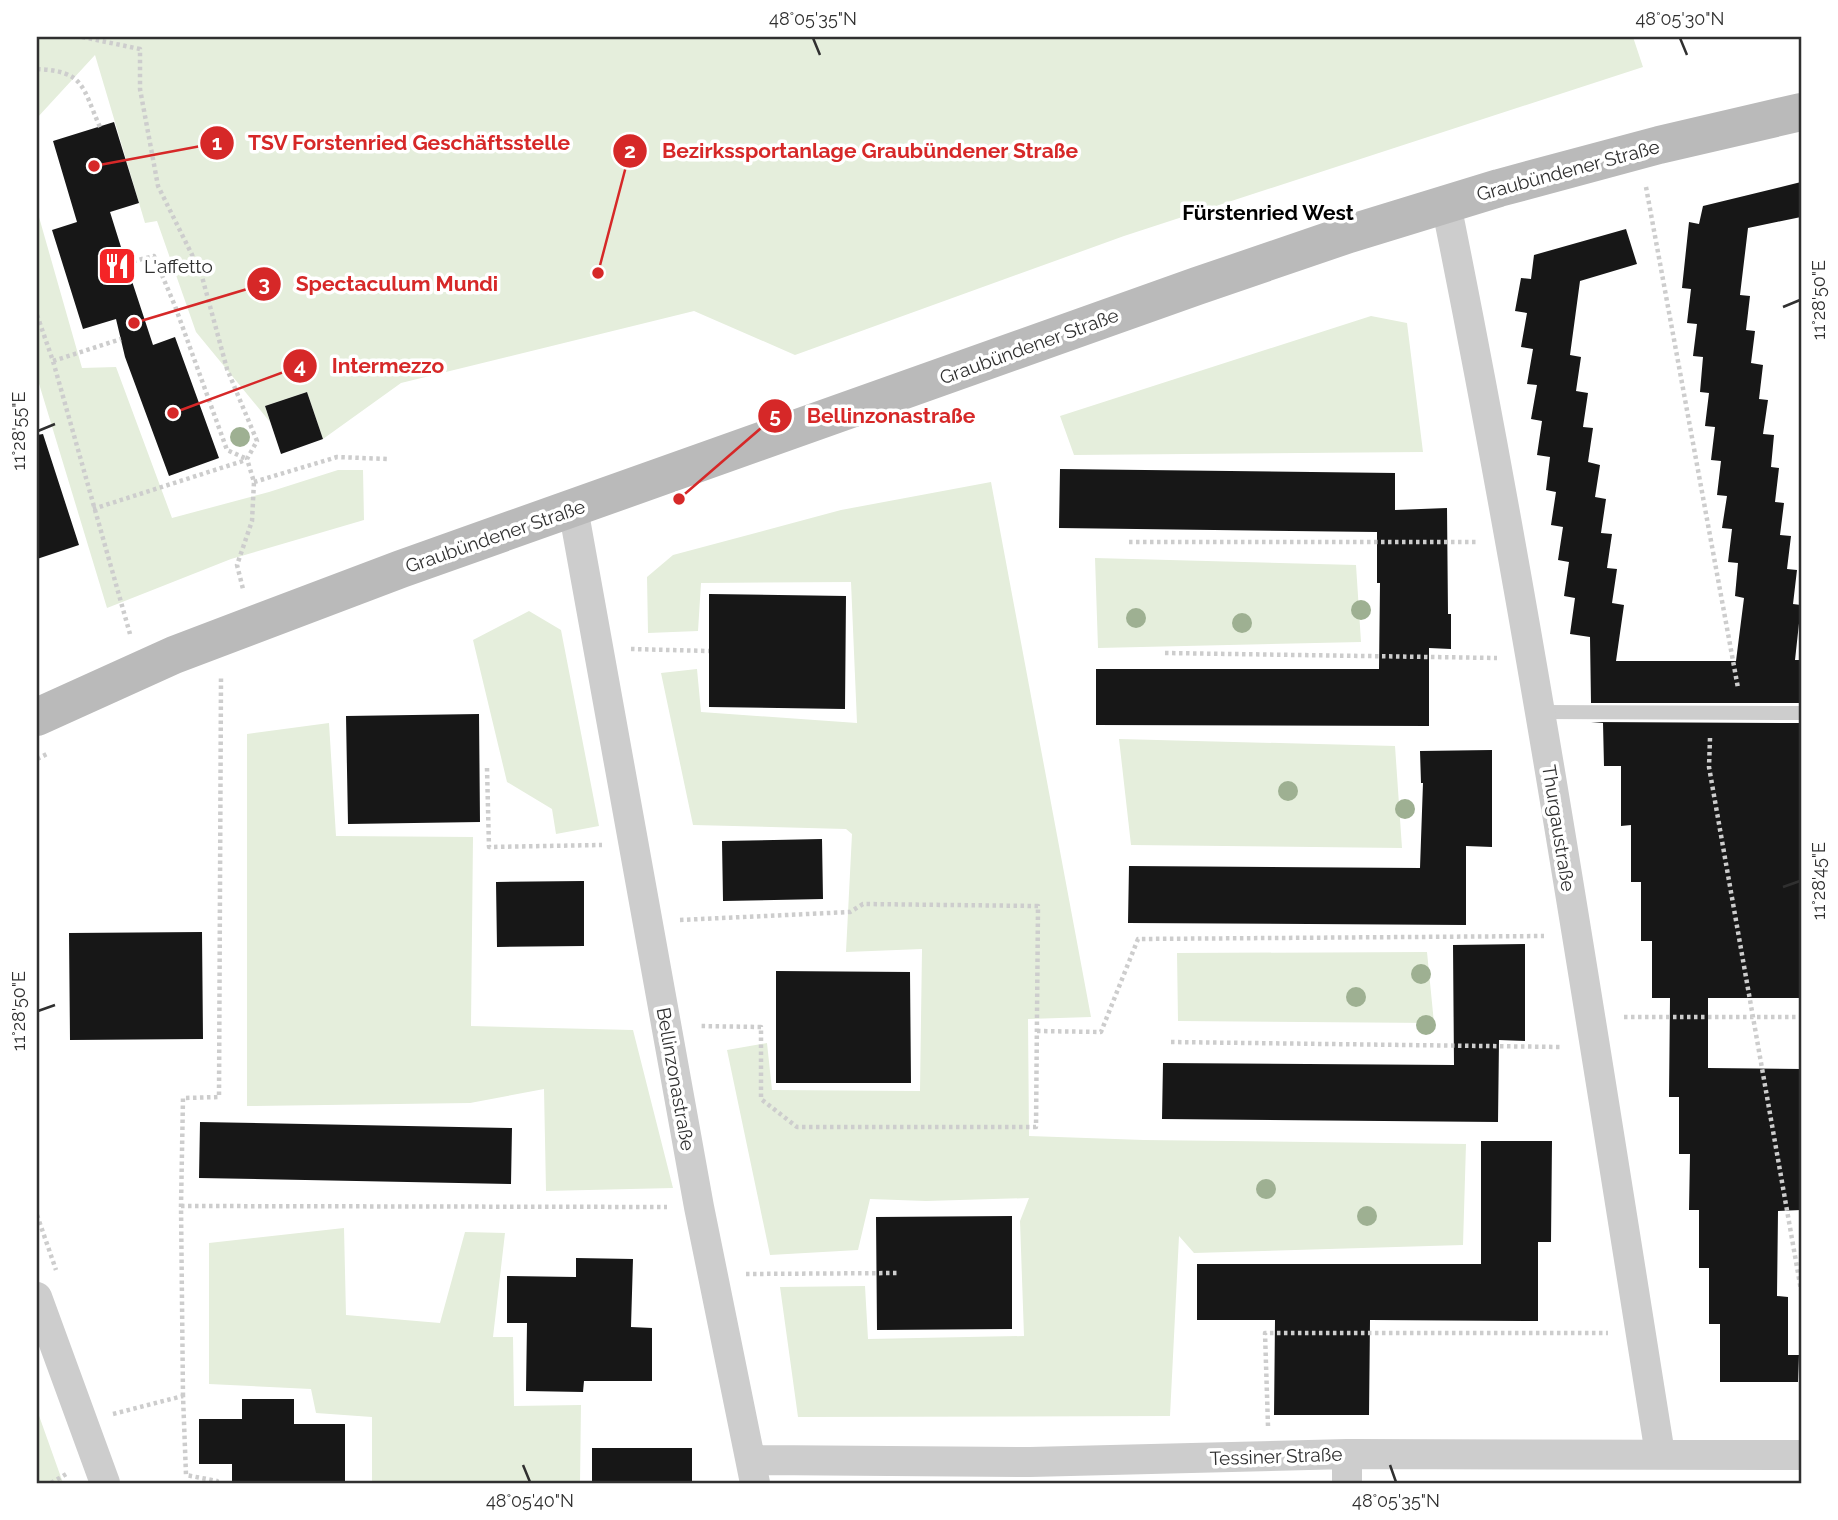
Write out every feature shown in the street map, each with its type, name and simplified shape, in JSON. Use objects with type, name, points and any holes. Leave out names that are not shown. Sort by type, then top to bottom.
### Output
[{"type":"street","name":"Graubündener Straße","points":[[37,717],[174,655],[401,569],[1173,294],[1446,204],[1659,145],[1801,112]]},
{"type":"street","name":"Thurgaustraße","points":[[1446,204],[1511,542],[1660,1454]]},
{"type":"street","name":"Bellinzonastraße","points":[[573,508],[699,1207],[753,1472]]},
{"type":"street","points":[[37,1297],[105,1483]]},
{"type":"street","name":"Tessiner Straße","points":[[753,1472],[1347,1454],[1801,1454]]},
{"type":"street","points":[[1347,1454],[1347,1483]]},
{"type":"lane","points":[[1540,712],[1801,713]]},
{"type":"path","points":[[82,37],[139,49],[140,89],[158,186],[201,273],[228,369],[257,441],[247,459],[93,509]]},
{"type":"path","points":[[37,69],[62,70],[79,81],[100,127]]},
{"type":"path","points":[[1645,183],[1742,712]]},
{"type":"path","points":[[126,263],[154,256],[227,450],[247,459],[254,482],[252,521],[237,565],[244,593]]},
{"type":"path","points":[[37,315],[53,361],[130,635]]},
{"type":"path","points":[[53,361],[121,339]]},
{"type":"path","points":[[254,482],[337,457],[387,459]]},
{"type":"path","points":[[1129,542],[1511,542]]},
{"type":"path","points":[[599,648],[709,652]]},
{"type":"path","points":[[1166,653],[1531,659]]},
{"type":"path","points":[[217,1483],[186,1475],[181,1206],[183,1098],[219,1097],[222,674]]},
{"type":"path","points":[[1710,712],[1709,767],[1801,1290]]},
{"type":"path","points":[[487,768],[489,847],[634,845]]},
{"type":"path","points":[[648,921],[850,912],[863,904],[1038,906],[1036,1127],[797,1127],[761,1099],[761,1027],[666,1026]]},
{"type":"path","points":[[1037,1031],[1101,1032],[1138,939],[1577,936]]},
{"type":"path","points":[[1589,1017],[1801,1017]]},
{"type":"path","points":[[1171,1042],[1594,1047]]},
{"type":"path","points":[[181,1206],[699,1207]]},
{"type":"path","points":[[713,1274],[898,1273]]},
{"type":"path","points":[[1268,1456],[1265,1333],[1641,1333]]},
{"type":"path","points":[[83,1422],[183,1396]]},
{"type":"green space","points":[[37,37],[1633,37],[1643,67],[1124,236],[795,355],[694,311],[401,383],[323,439],[307,392],[265,406],[270,422],[196,332],[157,221],[145,223],[95,55],[37,118]]},
{"type":"green space","points":[[37,210],[82,368],[116,367],[172,518],[338,470],[363,470],[364,520],[231,559],[107,608],[37,377]]},
{"type":"green space","points":[[1371,316],[1407,323],[1423,452],[1074,455],[1060,416]]},
{"type":"green space","points":[[991,482],[1091,1017],[1028,1019],[1029,1136],[1466,1144],[1463,1245],[1194,1253],[1179,1236],[1170,1416],[798,1417],[780,1287],[865,1286],[868,1339],[1024,1336],[1020,1221],[1029,1198],[926,1201],[870,1199],[858,1250],[770,1255],[727,1050],[767,1043],[772,1090],[920,1091],[922,949],[846,952],[852,834],[846,829],[693,825],[661,673],[697,669],[701,712],[857,723],[851,582],[701,583],[698,631],[648,633],[647,577],[673,555],[841,510]]},
{"type":"green space","points":[[1095,558],[1356,565],[1361,642],[1098,648]]},
{"type":"green space","points":[[529,611],[561,630],[599,826],[556,834],[552,809],[507,782],[473,640]]},
{"type":"green space","points":[[329,723],[336,836],[473,837],[471,1026],[633,1030],[673,1188],[546,1191],[544,1089],[470,1103],[247,1106],[247,734]]},
{"type":"green space","points":[[1119,739],[1395,746],[1402,848],[1131,845]]},
{"type":"green space","points":[[1427,952],[1434,1023],[1178,1021],[1177,953]]},
{"type":"green space","points":[[344,1228],[346,1315],[440,1323],[465,1232],[505,1233],[493,1337],[513,1337],[514,1406],[581,1405],[580,1483],[372,1483],[372,1417],[316,1413],[311,1389],[209,1384],[209,1243]]},
{"type":"green space","points":[[37,1410],[63,1483],[37,1483]]},
{"type":"building","points":[[114,122],[139,203],[110,212],[153,345],[175,337],[219,458],[169,476],[125,357],[116,319],[83,329],[52,230],[77,222],[53,141]]},
{"type":"building","points":[[1801,182],[1801,217],[1748,228],[1740,295],[1750,296],[1746,330],[1755,331],[1751,363],[1763,365],[1759,399],[1768,400],[1763,434],[1774,435],[1771,467],[1779,468],[1775,502],[1784,503],[1780,535],[1791,536],[1787,569],[1797,570],[1793,604],[1801,605],[1795,660],[1801,660],[1801,703],[1591,703],[1590,637],[1570,634],[1575,598],[1564,596],[1569,562],[1558,560],[1563,527],[1551,525],[1556,492],[1546,490],[1550,457],[1537,455],[1542,421],[1531,419],[1537,385],[1527,384],[1533,349],[1521,347],[1527,313],[1515,311],[1521,278],[1531,279],[1534,255],[1626,229],[1637,264],[1580,281],[1570,355],[1581,357],[1576,391],[1588,393],[1583,427],[1593,428],[1588,462],[1600,465],[1595,497],[1606,499],[1601,533],[1612,534],[1607,568],[1617,569],[1612,603],[1624,605],[1616,661],[1736,661],[1744,598],[1735,596],[1738,563],[1728,562],[1732,529],[1722,528],[1727,496],[1717,495],[1721,461],[1711,460],[1715,427],[1705,426],[1709,393],[1700,392],[1703,357],[1693,356],[1697,324],[1687,323],[1691,289],[1682,288],[1689,222],[1699,224],[1703,206]]},
{"type":"building","points":[[307,392],[323,439],[281,454],[265,406]]},
{"type":"building","points":[[43,434],[79,545],[37,559],[37,435]]},
{"type":"building","points":[[1060,469],[1395,473],[1395,510],[1447,508],[1451,649],[1429,648],[1429,726],[1096,725],[1096,669],[1379,669],[1380,583],[1377,583],[1377,532],[1059,528]]},
{"type":"building","points":[[709,594],[846,596],[845,709],[709,707]]},
{"type":"building","points":[[479,714],[480,822],[348,824],[346,716]]},
{"type":"building","points":[[1591,722],[1801,723],[1801,998],[1708,998],[1708,1068],[1801,1069],[1801,1210],[1778,1211],[1777,1296],[1788,1297],[1788,1355],[1799,1355],[1798,1382],[1720,1382],[1720,1324],[1709,1324],[1709,1268],[1699,1268],[1699,1210],[1689,1210],[1690,1154],[1679,1154],[1679,1097],[1669,1097],[1670,998],[1652,998],[1652,941],[1641,941],[1641,882],[1631,882],[1631,825],[1621,826],[1621,766],[1604,766],[1603,723]]},
{"type":"building","points":[[1492,750],[1492,847],[1466,846],[1466,925],[1128,923],[1129,866],[1420,868],[1423,783],[1420,751]]},
{"type":"building","points":[[822,839],[823,899],[723,901],[722,841]]},
{"type":"building","points":[[584,881],[584,946],[497,947],[496,882]]},
{"type":"building","points":[[202,932],[203,1039],[70,1040],[69,933]]},
{"type":"building","points":[[1525,944],[1525,1041],[1499,1040],[1498,1122],[1162,1119],[1163,1063],[1454,1065],[1453,945]]},
{"type":"building","points":[[776,971],[910,972],[911,1083],[776,1083]]},
{"type":"building","points":[[200,1122],[512,1128],[511,1184],[199,1178]]},
{"type":"building","points":[[1481,1141],[1552,1141],[1551,1242],[1538,1242],[1538,1321],[1370,1320],[1369,1415],[1274,1415],[1275,1320],[1197,1320],[1197,1264],[1481,1264]]},
{"type":"building","points":[[1012,1216],[1012,1329],[877,1330],[876,1217]]},
{"type":"building","points":[[576,1258],[633,1259],[631,1327],[652,1328],[652,1381],[584,1381],[583,1392],[526,1391],[527,1323],[507,1323],[507,1276],[576,1277]]},
{"type":"building","points":[[242,1399],[294,1399],[294,1424],[345,1424],[345,1483],[232,1483],[232,1464],[199,1464],[199,1419],[242,1419]]},
{"type":"building","points":[[592,1448],[692,1448],[692,1483],[592,1483]]},
{"type":"place","name":"TSV Forstenried Geschäftsstelle","points":[[94,166]]},
{"type":"place","name":"L'affetto","points":[[117,266]]},
{"type":"place","name":"Bezirkssportanlage Graubündener Straße","points":[[598,273]]},
{"type":"place","name":"Spectaculum Mundi","points":[[134,323]]},
{"type":"place","name":"Intermezzo","points":[[173,413]]},
{"type":"place","name":"Bellinzonastraße","points":[[679,499]]},
{"type":"district","name":"Fürstenried West","points":[[1268,212]]}]
